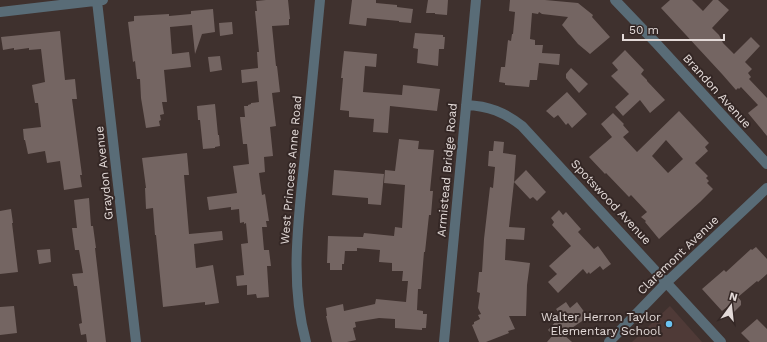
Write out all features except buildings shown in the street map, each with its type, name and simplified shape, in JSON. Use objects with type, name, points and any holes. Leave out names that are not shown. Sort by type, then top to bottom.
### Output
[{"type":"street","name":"West Princess Anne Road","points":[[306,342],[302,328],[298,300],[296,263],[298,220],[320,0]]},
{"type":"street","name":"Armistead Bridge Road","points":[[444,342],[476,0]]},
{"type":"street","name":"Brandon Avenue","points":[[615,0],[767,164]]},
{"type":"street","points":[[0,12],[95,1]]},
{"type":"street","name":"Graydon Avenue","points":[[95,1],[136,342]]},
{"type":"street","name":"Spotswood Avenue","points":[[466,104],[497,110],[512,117],[522,126],[721,342]]},
{"type":"street","name":"Claremont Avenue","points":[[609,342],[667,282],[767,188]]},
{"type":"shaded area","name":"Walter Herron Taylor Elementary School","points":[[670,306],[702,342],[632,342]]},
{"type":"place","name":"Walter Herron Taylor Elementary School","points":[[669,324]]}]
